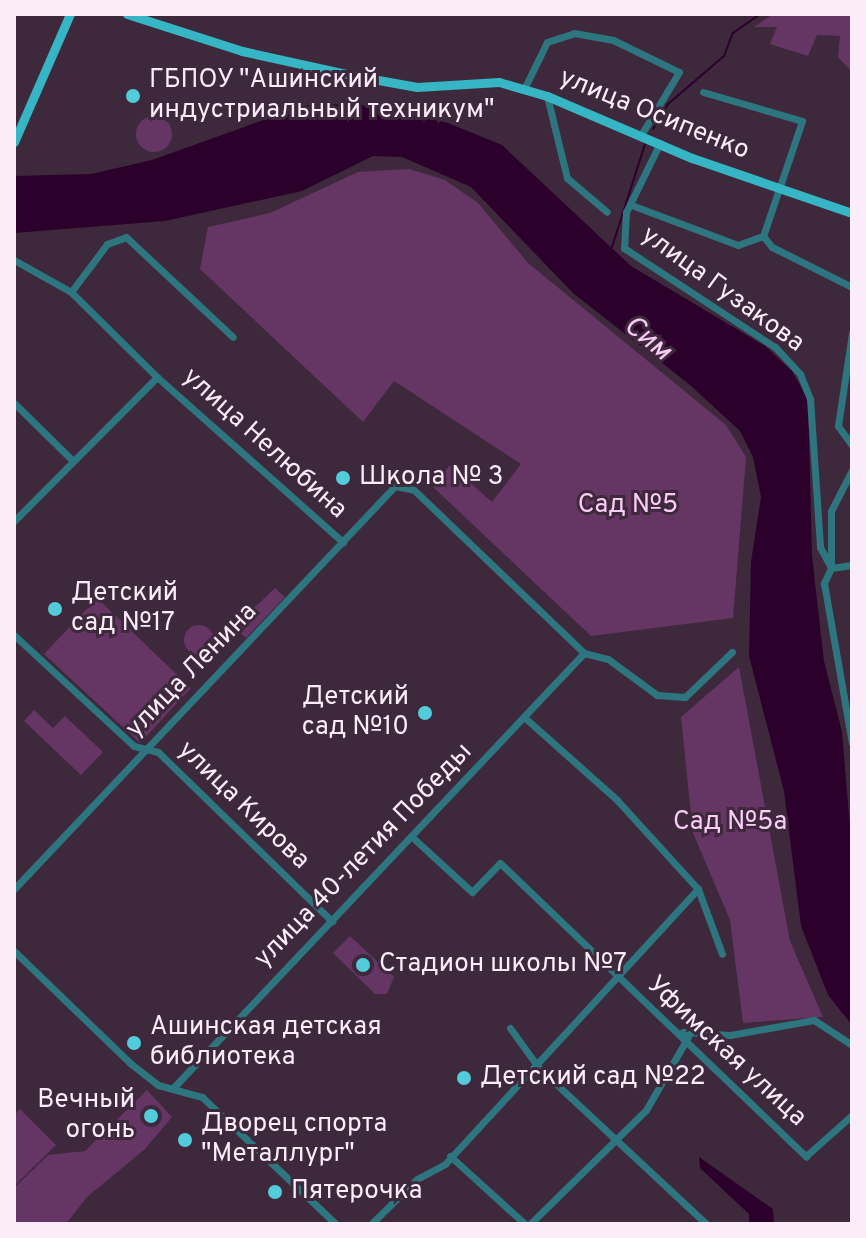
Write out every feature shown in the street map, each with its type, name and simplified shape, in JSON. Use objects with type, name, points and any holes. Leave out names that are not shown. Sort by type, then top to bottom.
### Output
[{"type":"main road","points":[[14,142],[70,14]]},
{"type":"main road","name":"улица Осипенко","points":[[127,14],[242,51],[356,76],[417,87],[483,83],[524,89],[660,143],[781,184],[852,213]]},
{"type":"street","points":[[524,89],[547,42],[574,33],[613,40],[679,72],[641,135]]},
{"type":"street","points":[[703,92],[802,121],[763,236]]},
{"type":"street","points":[[547,96],[567,178],[607,212]]},
{"type":"street","name":"улица Гузакова","points":[[660,143],[634,206],[626,212],[624,248],[775,347],[800,374],[810,399],[820,547],[831,568]]},
{"type":"street","points":[[634,206],[738,245],[763,236]]},
{"type":"street","points":[[763,236],[772,247],[852,287]]},
{"type":"street","points":[[71,292],[107,244],[126,237],[233,337]]},
{"type":"street","name":"улица Нелюбина","points":[[14,260],[71,292],[155,379],[343,542]]},
{"type":"street","points":[[852,333],[845,352],[850,366],[838,426],[852,445]]},
{"type":"street","points":[[14,521],[155,379]]},
{"type":"street","points":[[14,403],[72,460]]},
{"type":"street","points":[[852,470],[831,511],[831,568],[824,583],[852,743]]},
{"type":"street","name":"улица Ленина","points":[[14,889],[343,542],[403,485],[584,653]]},
{"type":"street","points":[[831,568],[852,565]]},
{"type":"street","name":"улица Кирова","points":[[14,635],[144,750],[158,752],[332,921]]},
{"type":"street","points":[[584,653],[608,659],[672,701],[708,681],[732,652]]},
{"type":"street","name":"улица 40-летия Победы","points":[[174,1087],[584,653]]},
{"type":"street","points":[[524,717],[617,800],[698,889],[722,954]]},
{"type":"street","name":"Уфимская улица","points":[[411,836],[472,892],[500,863],[616,975],[678,1032],[688,1037],[806,1156],[852,1115]]},
{"type":"street","points":[[371,1224],[450,1156],[539,1068],[616,975],[698,889]]},
{"type":"street","points":[[14,951],[130,1063],[174,1087],[202,1097],[336,1224]]},
{"type":"street","points":[[678,1032],[730,1035],[814,1020],[852,1045]]},
{"type":"street","points":[[510,1028],[539,1068],[706,1224]]},
{"type":"street","points":[[450,1156],[528,1224],[617,1140],[658,1095],[688,1037]]},
{"type":"green space","points":[[773,14],[852,14],[852,72],[838,57],[840,36],[817,35],[808,56],[770,44],[777,27],[754,27]]},
{"type":"green space","points":[[154,116],[167,121],[172,134],[167,147],[154,152],[141,147],[136,134],[141,121]]},
{"type":"green space","name":"Сад №5","points":[[409,169],[445,180],[478,203],[528,263],[726,425],[746,457],[733,618],[591,636],[433,487],[450,465],[492,502],[521,464],[394,381],[363,422],[200,269],[208,227],[270,213],[358,172]]},
{"type":"green space","points":[[275,588],[285,597],[246,638],[234,627]]},
{"type":"green space","points":[[97,598],[191,688],[140,743],[44,654]]},
{"type":"green space","points":[[199,625],[210,629],[214,640],[210,651],[199,655],[188,651],[184,640],[188,629]]},
{"type":"green space","name":"Сад №5а","points":[[739,667],[790,941],[823,1017],[743,1023],[730,920],[693,833],[681,717]]},
{"type":"green space","points":[[34,710],[53,728],[65,716],[103,752],[81,775],[24,721]]},
{"type":"green space","name":"Стадион школы №7","points":[[350,936],[394,977],[387,994],[375,994],[333,953]]},
{"type":"green space","points":[[147,1090],[172,1117],[145,1149],[87,1197],[66,1224],[14,1224],[14,1188],[48,1155],[85,1151]]},
{"type":"green space","points":[[20,1109],[56,1145],[14,1186],[14,1115]]},
{"type":"water","name":"Сим","points":[[356,104],[448,123],[502,145],[631,266],[765,346],[792,371],[808,400],[812,556],[824,661],[842,732],[852,851],[852,1025],[828,995],[801,926],[784,791],[749,656],[751,562],[761,497],[753,457],[740,431],[690,385],[573,293],[471,187],[402,157],[373,156],[302,191],[165,221],[14,233],[14,176],[91,174],[152,160],[306,105]]},
{"type":"water","points":[[699,1157],[773,1209],[774,1224],[749,1224],[749,1214],[700,1168]]},
{"type":"waterway","points":[[653,129],[668,104],[724,56],[733,33],[760,14]]},
{"type":"waterway","points":[[612,247],[645,144]]},
{"type":"place","name":"ГБПОУ \"Ашинский индустриальный техникум\"","points":[[133,96]]},
{"type":"place","name":"Школа № 3","points":[[343,478]]},
{"type":"place","name":"Детский сад №17","points":[[55,609]]},
{"type":"place","name":"Детский сад №10","points":[[425,713]]},
{"type":"place","name":"Стадион школы №7","points":[[363,965]]},
{"type":"place","name":"Ашинская детская библиотека","points":[[134,1043]]},
{"type":"place","name":"Детский сад №22","points":[[464,1078]]},
{"type":"place","name":"Вечный огонь","points":[[151,1116]]},
{"type":"place","name":"Дворец спорта \"Металлург\"","points":[[185,1140]]},
{"type":"place","name":"Пятерочка","points":[[275,1192]]}]
